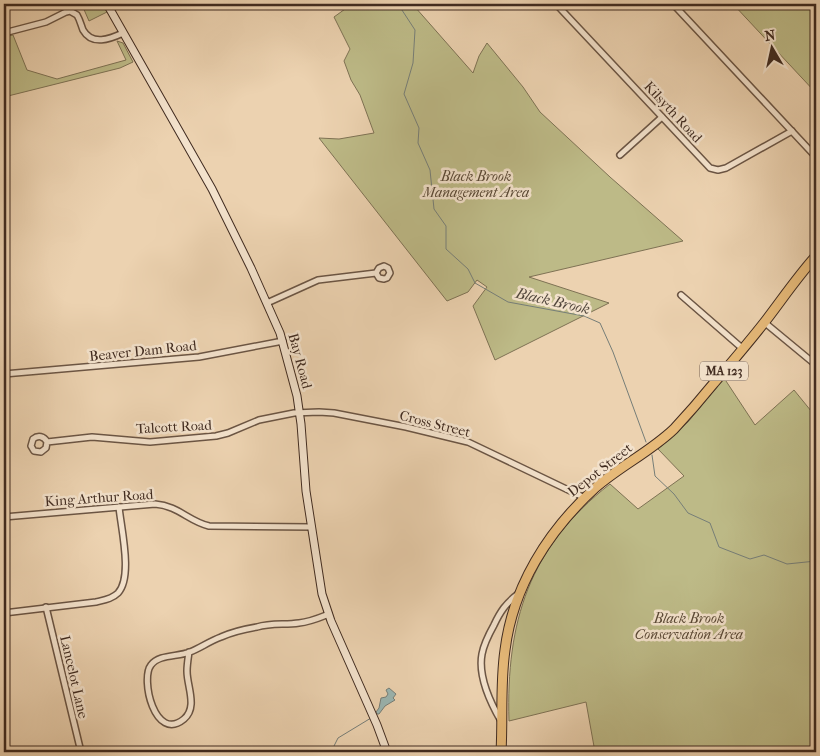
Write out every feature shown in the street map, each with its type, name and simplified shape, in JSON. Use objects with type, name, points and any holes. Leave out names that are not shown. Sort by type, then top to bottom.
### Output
[{"type":"highway","name":"Depot Street","points":[[501,752],[504,650],[520,592],[533,563],[550,536],[570,512],[607,478],[665,437],[688,413],[743,349],[816,256]]},
{"type":"main road","name":"Bay Road","points":[[107,4],[212,189],[267,303],[283,341],[300,413],[304,474],[319,581],[328,614],[387,752]]},
{"type":"street","name":"Kilsyth Road","points":[[556,4],[704,163],[716,170],[726,168],[792,131]]},
{"type":"street","points":[[673,4],[816,157]]},
{"type":"street","points":[[4,32],[46,22],[61,13],[70,12],[77,15],[85,33],[91,38],[106,40],[123,33]]},
{"type":"street","points":[[620,155],[662,117]]},
{"type":"street","points":[[267,303],[318,280],[376,273]]},
{"type":"street","points":[[680,295],[743,349]]},
{"type":"street","points":[[764,322],[816,365]]},
{"type":"street","name":"Beaver Dam Road","points":[[4,374],[199,357],[283,341]]},
{"type":"street","name":"Talcott Road","points":[[47,442],[92,437],[150,442],[216,436],[228,433],[255,421],[300,413]]},
{"type":"street","name":"Cross Street","points":[[300,413],[338,414],[468,442],[585,498]]},
{"type":"street","name":"King Arthur Road","points":[[4,517],[149,504],[177,510],[209,526],[311,527]]},
{"type":"street","points":[[4,613],[105,600],[115,595],[124,581],[125,566],[119,506]]},
{"type":"street","points":[[502,723],[485,684],[481,656],[500,613],[507,602],[520,592]]},
{"type":"street","name":"Lancelot Lane","points":[[46,607],[81,752]]},
{"type":"street","points":[[189,652],[187,670],[191,702],[190,709],[182,720],[175,723],[161,721],[152,708],[147,673],[154,662],[189,652],[229,634],[267,625],[300,623],[328,614]]},
{"type":"green space","points":[[83,4],[103,4],[107,12],[89,21]]},
{"type":"green space","name":"Black Brook Management Area","points":[[352,4],[408,4],[415,7],[473,73],[479,56],[487,43],[523,87],[540,112],[683,241],[529,277],[609,303],[495,360],[473,306],[487,287],[477,280],[468,292],[447,301],[319,138],[339,139],[374,133],[360,95],[351,80],[344,61],[350,49],[334,17]]},
{"type":"green space","points":[[733,4],[816,4],[816,93]]},
{"type":"green space","points":[[13,35],[27,70],[57,79],[126,60],[117,41],[123,43],[133,62],[120,68],[4,97],[4,37]]},
{"type":"green space","name":"Black Brook Conservation Area","points":[[724,378],[755,425],[794,390],[816,417],[816,752],[595,752],[586,702],[509,721],[509,685],[512,651],[518,619],[528,589],[542,561],[560,534],[582,508],[610,484],[638,509],[684,476],[658,449],[688,422]]},
{"type":"water","points":[[389,688],[396,694],[393,698],[395,700],[377,714],[381,698],[386,697],[388,694],[386,690]]},
{"type":"waterway","name":"Black Brook","points":[[398,4],[415,30],[413,63],[404,94],[419,128],[418,143],[430,170],[434,209],[446,226],[446,249],[468,269],[475,283],[508,302],[584,316],[600,323],[613,352],[646,442]]},
{"type":"waterway","name":"Black Brook","points":[[652,455],[655,476],[674,494],[688,513],[710,523],[719,547],[750,559],[764,555],[787,564],[816,561]]},
{"type":"waterway","points":[[331,752],[338,738],[371,718]]}]
